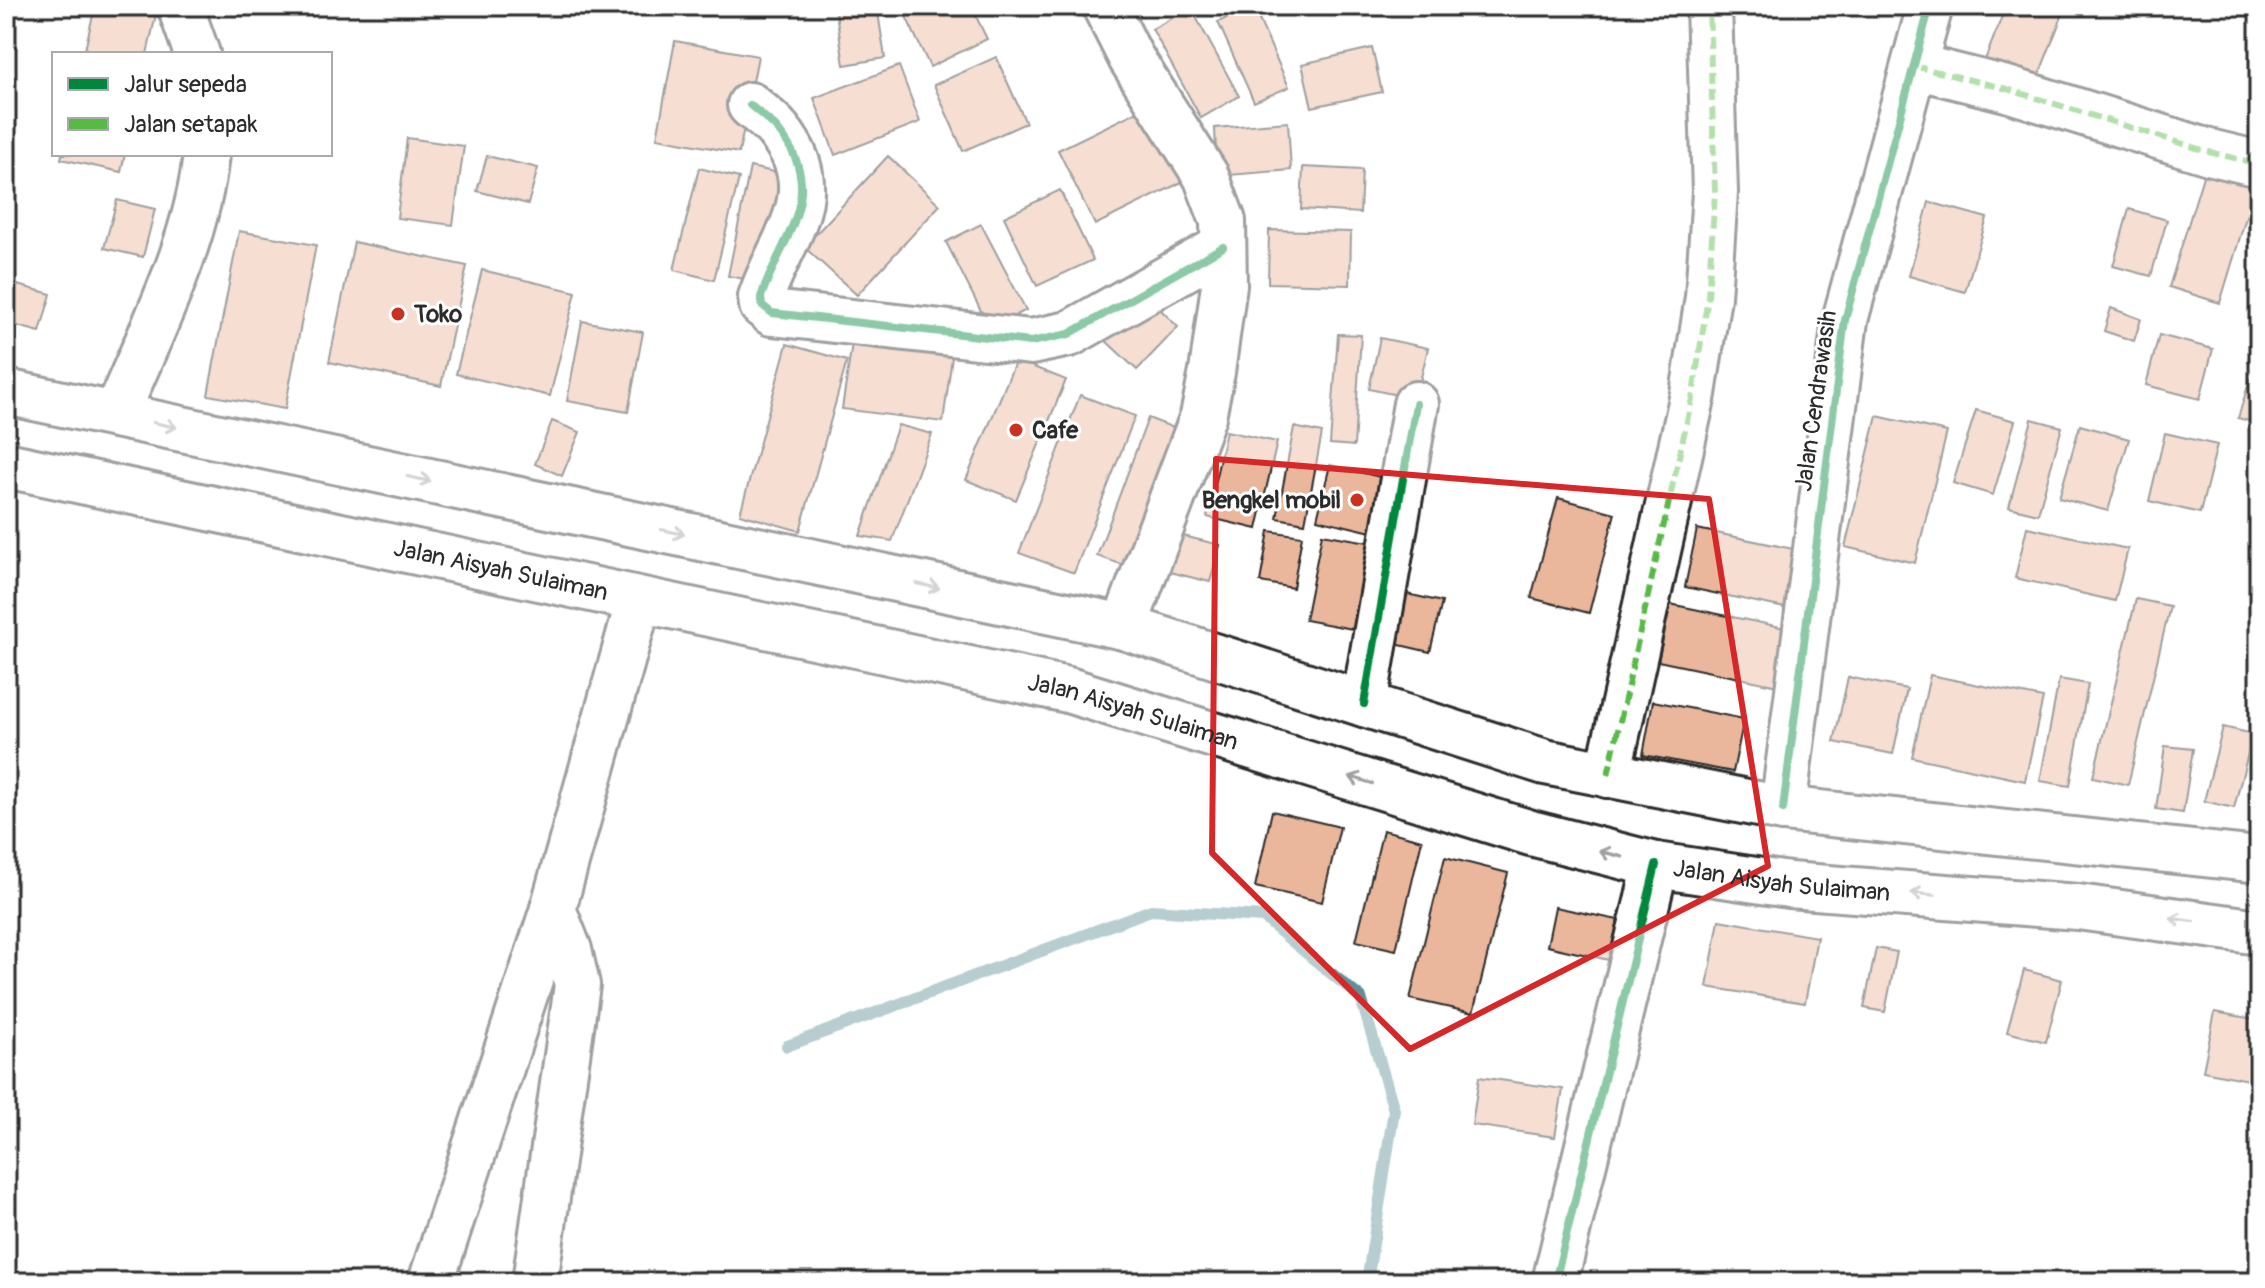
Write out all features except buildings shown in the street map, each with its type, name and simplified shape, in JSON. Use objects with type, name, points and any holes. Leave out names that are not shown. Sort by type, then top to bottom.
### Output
[{"type":"main road","points":[[180,6],[196,52]]},
{"type":"main road","points":[[1105,6],[1131,58],[1206,176],[1223,221],[1224,285],[1203,416],[1124,627]]},
{"type":"main road","points":[[1608,775],[1693,394],[1708,297],[1715,192],[1709,6]]},
{"type":"main road","name":"Jalan Cendrawasih","points":[[1783,809],[1845,320],[1930,6]]},
{"type":"main road","points":[[1914,66],[2007,89],[2209,152],[2259,164]]},
{"type":"main road","points":[[750,105],[783,137],[793,156],[802,187],[798,216],[761,297],[762,305],[772,313],[1043,341],[1077,330],[1223,247]]},
{"type":"main road","points":[[116,415],[181,256],[194,216],[206,156]]},
{"type":"main road","points":[[6,392],[1124,627],[1530,758],[1608,775],[1783,809],[2259,860]]},
{"type":"main road","points":[[1364,704],[1416,404]]},
{"type":"main road","name":"Jalan Aisyah Sulaiman","points":[[6,465],[1068,690],[1531,833],[1656,865],[1789,885],[2078,907],[2259,932]]},
{"type":"main road","points":[[431,1282],[553,909],[639,600]]},
{"type":"main road","points":[[1555,1282],[1656,865]]},
{"type":"main road","points":[[535,1282],[577,985],[572,960],[553,909]]},
{"type":"highlighted area","points":[[1216,459],[1709,499],[1768,866],[1410,1049],[1212,853]]},
{"type":"waterway","points":[[787,1046],[1151,910],[1263,917],[1361,998],[1394,1110],[1367,1282]]},
{"type":"marked path","points":[[1608,775],[1693,394],[1708,297],[1715,192],[1709,6]]},
{"type":"marked path","points":[[1914,66],[2007,89],[2209,152],[2259,164]]},
{"type":"cycle path","points":[[1783,809],[1845,320],[1930,6]]},
{"type":"cycle path","points":[[750,105],[778,130],[793,153],[800,174],[801,195],[796,215],[761,297],[762,305],[772,313],[1031,342],[1069,334],[1223,247]]},
{"type":"cycle path","points":[[1364,704],[1416,404]]},
{"type":"cycle path","points":[[1555,1282],[1656,865]]},
{"type":"place","name":"Toko","points":[[398,314]]},
{"type":"place","name":"Cafe","points":[[1016,430]]},
{"type":"place","name":"Bengkel mobil","points":[[1357,500]]}]
